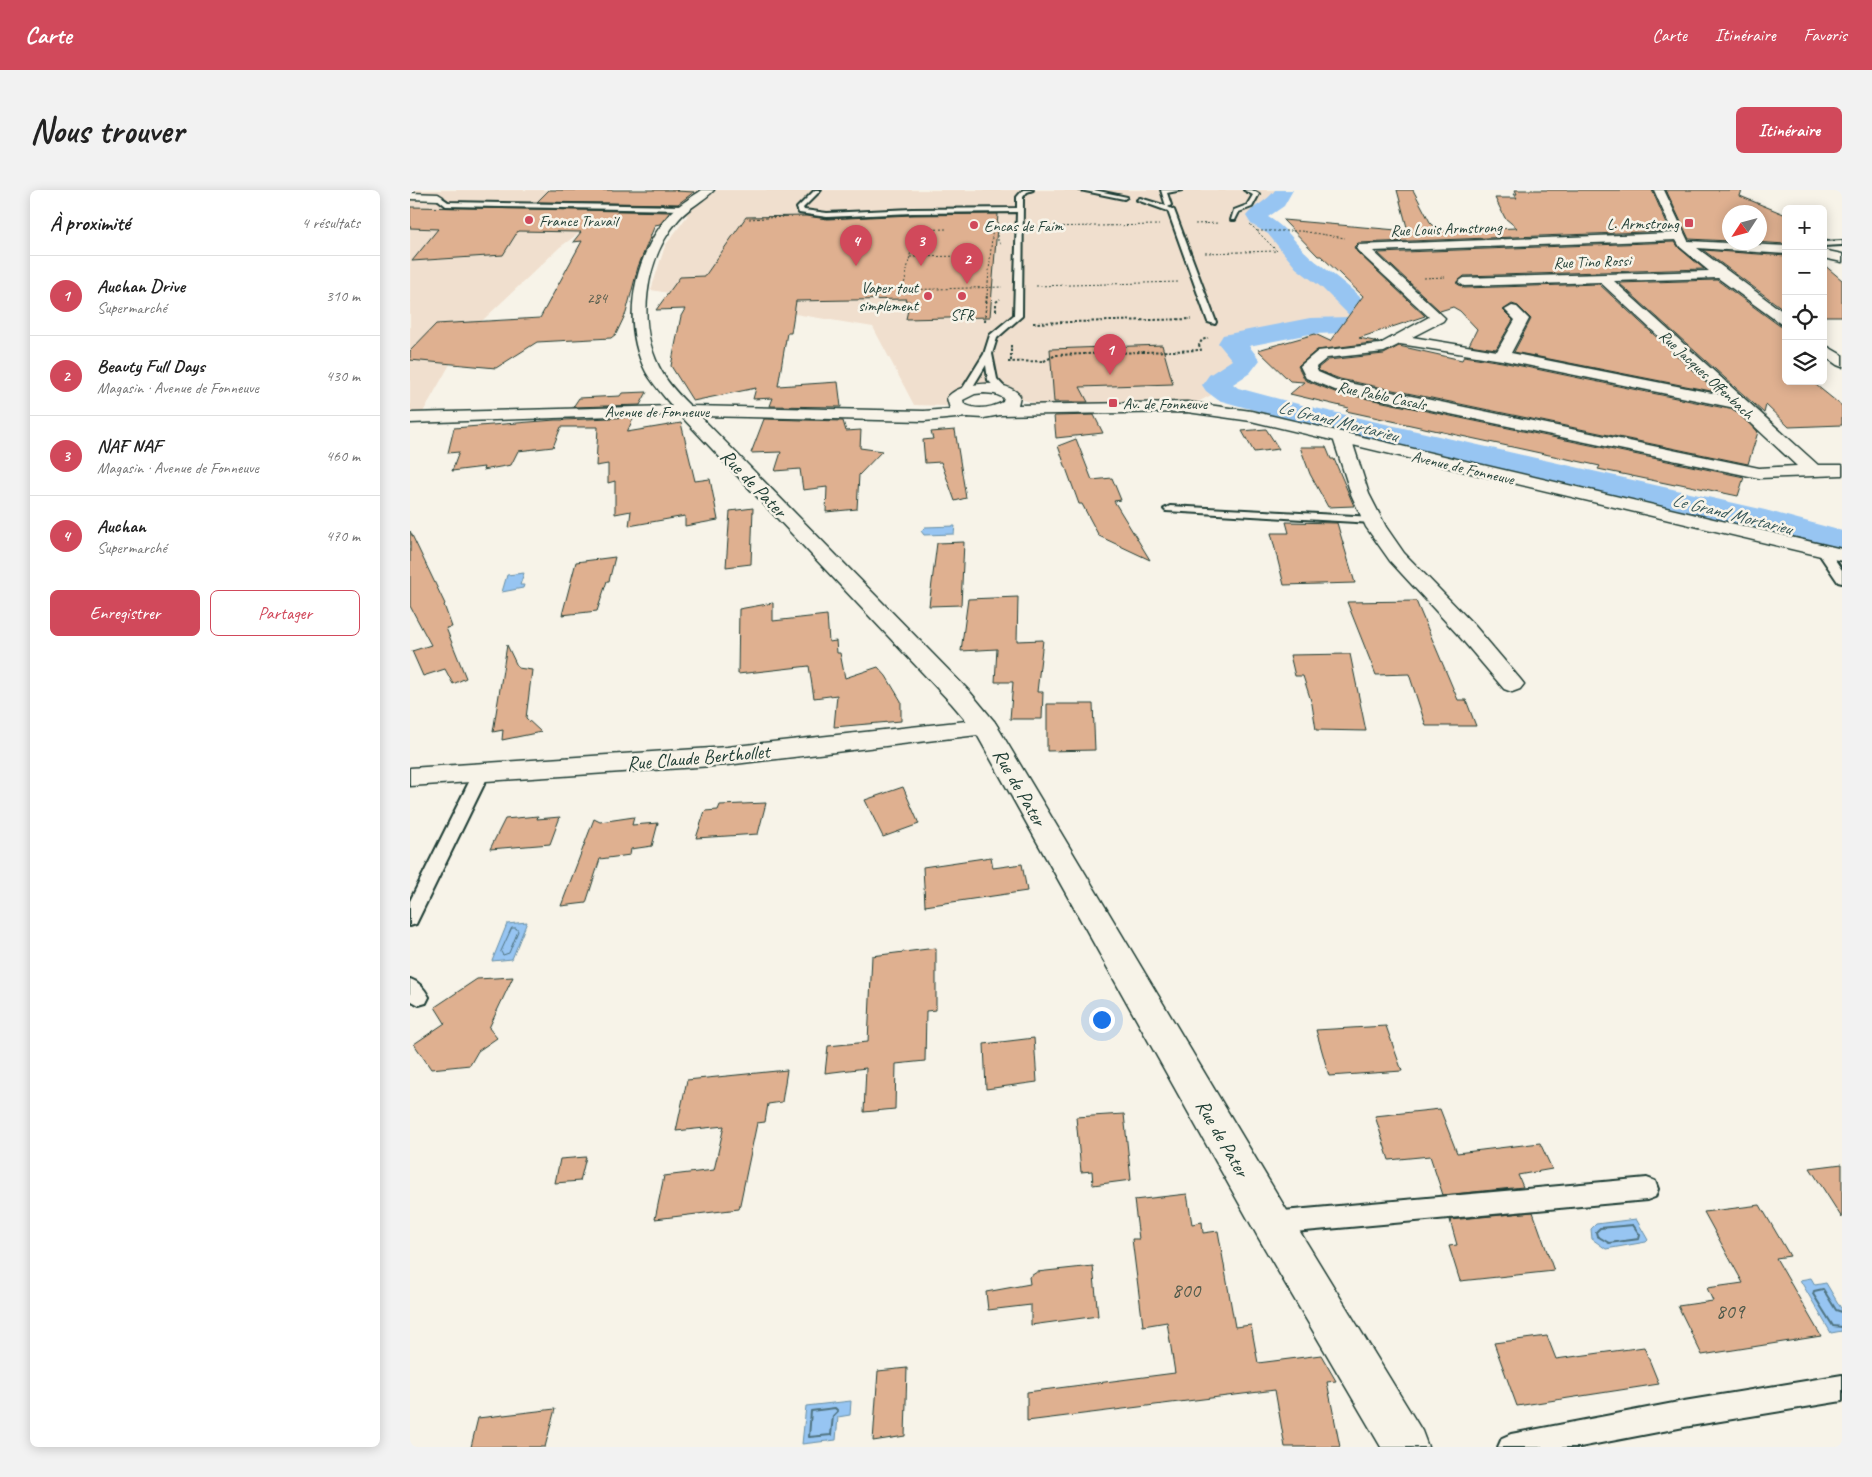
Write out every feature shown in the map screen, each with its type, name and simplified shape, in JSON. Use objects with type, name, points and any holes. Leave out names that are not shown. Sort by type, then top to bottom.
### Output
[{"type":"street","name":"Rue de Pater","points":[[709,190],[682,210],[664,233],[650,258],[639,297],[641,337],[652,370],[685,410],[961,698],[985,727],[1272,1224],[1406,1447]]},
{"type":"street","points":[[1659,190],[1682,240],[1721,274],[1782,318]]},
{"type":"street","points":[[410,196],[438,197]]},
{"type":"street","name":"Rue Louis Armstrong","points":[[1396,339],[1438,318],[1362,248],[1682,240],[1782,250]]},
{"type":"street","points":[[1827,255],[1842,258]]},
{"type":"street","name":"Rue Tino Rossi","points":[[1464,282],[1721,274]]},
{"type":"street","name":"Rue Jacques Offenbach","points":[[1602,277],[1812,470]]},
{"type":"street","points":[[1502,356],[1522,319],[1512,310]]},
{"type":"street","points":[[1396,339],[1502,356],[1740,404]]},
{"type":"street","name":"Rue Pablo Casals","points":[[1396,339],[1384,348],[1323,354],[1308,366],[1311,375],[1335,385],[1759,473],[1842,470]]},
{"type":"street","points":[[1827,351],[1842,362]]},
{"type":"street","name":"Avenue de Fonneuve","points":[[905,416],[931,412],[946,406],[960,395],[984,388],[1007,393],[1036,404],[1080,410]]},
{"type":"street","points":[[1000,410],[1012,404],[1007,393]]},
{"type":"street","points":[[960,395],[956,406],[967,412]]},
{"type":"street","name":"Avenue de Fonneuve","points":[[410,418],[685,410],[924,416],[967,412],[984,413],[1000,410],[1188,407],[1251,416],[1842,555]]},
{"type":"street","points":[[1342,438],[1360,494],[1372,520],[1397,557],[1467,632],[1512,684]]},
{"type":"street","name":"Rue Claude Berthollet","points":[[410,777],[727,756],[985,727]]},
{"type":"lane","points":[[818,190],[800,208],[801,212],[827,215],[912,210],[1020,210]]},
{"type":"lane","points":[[960,395],[988,354],[993,337],[1018,316],[1020,196],[1022,193],[1030,190]]},
{"type":"lane","points":[[1083,190],[1135,196],[1170,210],[1210,317]]},
{"type":"lane","points":[[1168,205],[1163,191],[1179,190]]},
{"type":"lane","points":[[1233,219],[1236,212],[1250,206],[1256,194],[1247,190]]},
{"type":"lane","points":[[438,197],[446,204],[682,210]]},
{"type":"lane","points":[[1827,244],[1842,243]]},
{"type":"lane","points":[[988,354],[993,380],[1007,393]]},
{"type":"lane","points":[[1170,509],[1372,520]]},
{"type":"lane","points":[[1823,551],[1842,579]]},
{"type":"lane","points":[[410,919],[482,772]]},
{"type":"lane","points":[[1272,1224],[1647,1188]]},
{"type":"lane","points":[[1511,1447],[1684,1414],[1842,1388]]},
{"type":"path","points":[[985,322],[993,221]]},
{"type":"path","points":[[998,222],[998,241],[1004,249]]},
{"type":"path","points":[[917,223],[903,290],[1197,282]]},
{"type":"path","points":[[988,228],[1222,223]]},
{"type":"path","points":[[1205,253],[1277,251],[1249,223]]},
{"type":"path","points":[[1258,231],[1289,229],[1314,234],[1330,234],[1371,247]]},
{"type":"path","points":[[910,257],[966,256]]},
{"type":"path","points":[[1396,279],[1455,277],[1464,282]]},
{"type":"path","points":[[996,314],[996,302],[1004,295],[1006,287]]},
{"type":"path","points":[[1027,323],[1210,317]]},
{"type":"path","points":[[1006,362],[1044,361],[1056,354],[1201,350],[1199,345],[1202,340],[1214,336]]},
{"type":"path","points":[[1010,342],[1011,362]]},
{"type":"shaded area","points":[[410,190],[1284,190],[1277,202],[1256,216],[1275,230],[1304,263],[1364,316],[1349,325],[1310,326],[1232,341],[1231,343],[1245,357],[1244,364],[1220,380],[1216,385],[1221,390],[1188,407],[1080,410],[1037,404],[984,388],[955,398],[946,406],[914,405],[873,327],[651,290],[665,246],[688,215],[608,212],[560,247],[466,336],[423,412],[410,413]]},
{"type":"water","points":[[955,526],[954,534],[924,535],[921,531],[925,527]]},
{"type":"water","points":[[524,573],[520,585],[524,585],[523,588],[502,592],[507,575]]},
{"type":"water","points":[[527,922],[512,959],[492,961],[507,924]]},
{"type":"water","points":[[1636,1219],[1648,1240],[1646,1242],[1606,1249],[1592,1239],[1591,1229],[1596,1224]]},
{"type":"water","points":[[1811,1278],[1815,1285],[1826,1283],[1842,1310],[1842,1331],[1831,1333],[1800,1280]]},
{"type":"water","points":[[851,1401],[850,1415],[838,1417],[836,1440],[802,1444],[806,1406]]},
{"type":"building","points":[[549,190],[678,190],[676,191],[694,192],[678,204],[537,202]]},
{"type":"building","points":[[1397,190],[1413,190],[1430,222],[1439,231],[1517,228],[1505,218],[1495,198],[1517,198],[1514,194],[1517,194],[1515,190],[1652,190],[1670,231],[1358,243],[1354,247],[1357,252],[1425,316],[1359,338],[1379,342],[1317,350],[1298,366],[1305,380],[1335,392],[1744,477],[1738,496],[1598,469],[1600,466],[1346,411],[1349,408],[1290,394],[1304,382],[1290,381],[1258,350],[1315,334],[1330,341],[1363,296],[1321,256],[1318,256],[1283,220],[1408,231]]},
{"type":"building","points":[[1666,190],[1742,190],[1740,196],[1762,205],[1722,205],[1722,241],[1689,239]]},
{"type":"building","points":[[410,207],[670,212],[660,224],[655,225],[638,267],[626,313],[616,334],[611,338],[537,342],[496,368],[410,360],[410,351],[436,324],[540,318],[582,241],[573,242],[581,232],[518,231],[503,255],[412,261],[438,229],[410,228]]},
{"type":"building","points":[[1767,207],[1782,213],[1782,244],[1767,243]]},
{"type":"building","points":[[998,214],[990,317],[906,319],[910,301],[905,301],[906,299],[796,301],[791,333],[787,333],[778,386],[838,382],[841,407],[770,406],[773,398],[753,399],[756,388],[693,401],[671,366],[681,316],[685,309],[656,310],[680,277],[705,276],[746,217],[806,216],[827,219],[912,215]]},
{"type":"building","points":[[1675,242],[1679,248],[1704,269],[1464,276],[1456,283],[1464,288],[1599,284],[1716,392],[1514,352],[1531,319],[1518,306],[1512,304],[1503,310],[1513,320],[1496,349],[1469,345],[1477,329],[1460,311],[1453,307],[1440,311],[1378,253]]},
{"type":"building","points":[[1703,250],[1782,256],[1782,308]]},
{"type":"building","points":[[1827,267],[1842,280],[1842,316],[1827,316]]},
{"type":"building","points":[[1717,280],[1782,326],[1782,385],[1816,385],[1842,406],[1842,425],[1789,427],[1766,405],[1764,413],[1619,283]]},
{"type":"building","points":[[1162,345],[1173,384],[1080,387],[1088,402],[1054,402],[1050,349]]},
{"type":"building","points":[[1399,346],[1462,360],[1464,356],[1502,362],[1734,410],[1758,432],[1748,464],[1340,379],[1319,371],[1318,368],[1328,360],[1384,354]]},
{"type":"building","points":[[647,392],[640,405],[573,407],[579,398],[620,396],[622,393]]},
{"type":"building","points":[[1094,415],[1103,433],[1056,438],[1054,416]]},
{"type":"building","points":[[634,417],[627,432],[681,423],[695,481],[710,479],[718,520],[685,526],[685,516],[629,526],[631,511],[615,514],[615,481],[608,483],[608,464],[596,466],[598,427],[561,427],[553,447],[518,451],[511,465],[483,470],[484,467],[452,471],[459,452],[448,453],[454,428],[555,420]]},
{"type":"building","points":[[764,419],[843,421],[846,431],[861,430],[860,448],[882,451],[859,475],[857,509],[826,512],[827,487],[803,490],[800,469],[775,471],[781,452],[751,453]]},
{"type":"building","points":[[1266,429],[1279,449],[1254,452],[1242,431]]},
{"type":"building","points":[[955,430],[966,498],[955,501],[941,462],[925,463],[923,440],[933,439],[931,432]]},
{"type":"building","points":[[1076,439],[1092,480],[1112,478],[1121,500],[1114,501],[1150,560],[1099,536],[1082,504],[1079,504],[1058,446]]},
{"type":"building","points":[[1300,447],[1326,447],[1331,459],[1334,459],[1354,506],[1328,507],[1310,474]]},
{"type":"building","points":[[753,508],[751,564],[726,567],[730,511]]},
{"type":"building","points":[[1286,522],[1337,523],[1355,583],[1284,585],[1271,533],[1289,533]]},
{"type":"building","points":[[410,531],[445,604],[452,627],[446,628],[466,678],[453,684],[445,669],[423,676],[412,651],[431,645],[410,606]]},
{"type":"building","points":[[964,542],[961,605],[929,606],[937,543]]},
{"type":"building","points":[[615,557],[609,581],[607,581],[597,611],[562,615],[576,562]]},
{"type":"building","points":[[1018,597],[1017,641],[1043,640],[1037,692],[1043,692],[1042,719],[1010,719],[1013,682],[995,682],[997,649],[961,651],[968,599]]},
{"type":"building","points":[[1416,601],[1458,700],[1466,700],[1476,726],[1426,726],[1409,674],[1376,675],[1347,602]]},
{"type":"building","points":[[773,603],[773,621],[827,615],[829,642],[836,641],[837,653],[840,653],[845,678],[878,667],[886,676],[901,701],[901,721],[834,727],[837,695],[814,698],[809,666],[738,674],[739,609]]},
{"type":"building","points":[[507,645],[518,668],[532,670],[526,718],[541,732],[502,740],[503,730],[493,732]]},
{"type":"building","points":[[1350,654],[1366,731],[1316,730],[1312,704],[1303,676],[1295,676],[1290,655]]},
{"type":"building","points":[[1047,704],[1093,704],[1095,750],[1047,751]]},
{"type":"building","points":[[903,787],[919,824],[883,837],[865,800]]},
{"type":"building","points":[[766,803],[758,834],[696,838],[705,811],[718,810],[720,805]]},
{"type":"building","points":[[538,816],[537,819],[560,817],[550,844],[490,849],[505,819]]},
{"type":"building","points":[[634,817],[632,825],[658,823],[652,846],[631,849],[630,855],[600,859],[586,903],[561,906],[594,819],[600,822]]},
{"type":"building","points":[[991,857],[993,868],[1022,864],[1027,891],[925,906],[923,867]]},
{"type":"building","points":[[936,948],[936,1010],[926,1011],[925,1061],[896,1064],[895,1109],[864,1112],[866,1068],[825,1073],[828,1046],[868,1042],[872,956]]},
{"type":"building","points":[[513,977],[489,1028],[497,1038],[478,1051],[470,1065],[431,1069],[414,1044],[445,1023],[435,1007],[477,979]]},
{"type":"building","points":[[1386,1026],[1402,1071],[1329,1076],[1316,1030]]},
{"type":"building","points":[[1034,1038],[1037,1082],[986,1089],[984,1044]]},
{"type":"building","points":[[787,1070],[782,1102],[768,1104],[765,1122],[757,1123],[739,1209],[655,1219],[664,1176],[714,1170],[724,1126],[676,1131],[687,1080]]},
{"type":"building","points":[[1440,1109],[1457,1153],[1540,1143],[1552,1169],[1518,1175],[1523,1187],[1443,1195],[1430,1156],[1389,1160],[1375,1116]]},
{"type":"building","points":[[1124,1114],[1131,1180],[1093,1185],[1092,1171],[1081,1172],[1076,1117]]},
{"type":"building","points":[[586,1157],[580,1181],[555,1183],[560,1159]]},
{"type":"building","points":[[1842,1164],[1842,1218],[1810,1168]]},
{"type":"building","points":[[1187,1194],[1192,1224],[1202,1222],[1203,1233],[1218,1231],[1235,1327],[1251,1325],[1258,1363],[1321,1355],[1336,1381],[1327,1382],[1340,1447],[1285,1447],[1275,1390],[1027,1421],[1027,1392],[1175,1373],[1167,1322],[1143,1326],[1132,1239],[1139,1239],[1134,1200]]},
{"type":"building","points":[[1760,1205],[1790,1256],[1776,1258],[1821,1336],[1702,1355],[1678,1306],[1713,1301],[1707,1288],[1743,1283],[1704,1212]]},
{"type":"building","points":[[1533,1212],[1554,1271],[1460,1281],[1449,1246],[1457,1245],[1450,1220]]},
{"type":"building","points":[[1093,1266],[1098,1316],[1031,1325],[1031,1305],[988,1310],[986,1292],[1030,1284],[1029,1277],[1037,1272]]},
{"type":"building","points":[[1547,1336],[1556,1359],[1644,1347],[1659,1384],[1517,1406],[1494,1343]]},
{"type":"building","points":[[907,1368],[905,1436],[873,1441],[878,1371]]},
{"type":"building","points":[[555,1409],[545,1447],[471,1447],[478,1418]]},
{"type":"waterway","name":"Le Grand Mortarieu","points":[[1284,190],[1277,202],[1256,216],[1258,220],[1275,230],[1304,263],[1329,282],[1364,316],[1365,321],[1349,325],[1310,326],[1232,341],[1231,343],[1246,360],[1244,364],[1216,385],[1228,394],[1297,413],[1765,521],[1836,540],[1840,545]]},
{"type":"place","name":"France Travail","points":[[529,220]]},
{"type":"place","name":"L. Armstrong","points":[[1689,223]]},
{"type":"place","name":"Encas de Faim","points":[[974,225]]},
{"type":"place","name":"Auchan","points":[[856,266]]},
{"type":"place","name":"NAF NAF","points":[[921,266]]},
{"type":"place","name":"Beauty Full Days","points":[[967,284]]},
{"type":"place","name":"Vaper tout simplement","points":[[928,296]]},
{"type":"place","name":"SFR","points":[[962,296]]},
{"type":"place","name":"Auchan Drive","points":[[1110,375]]},
{"type":"place","name":"Av. de Fonneuve","points":[[1113,403]]}]
